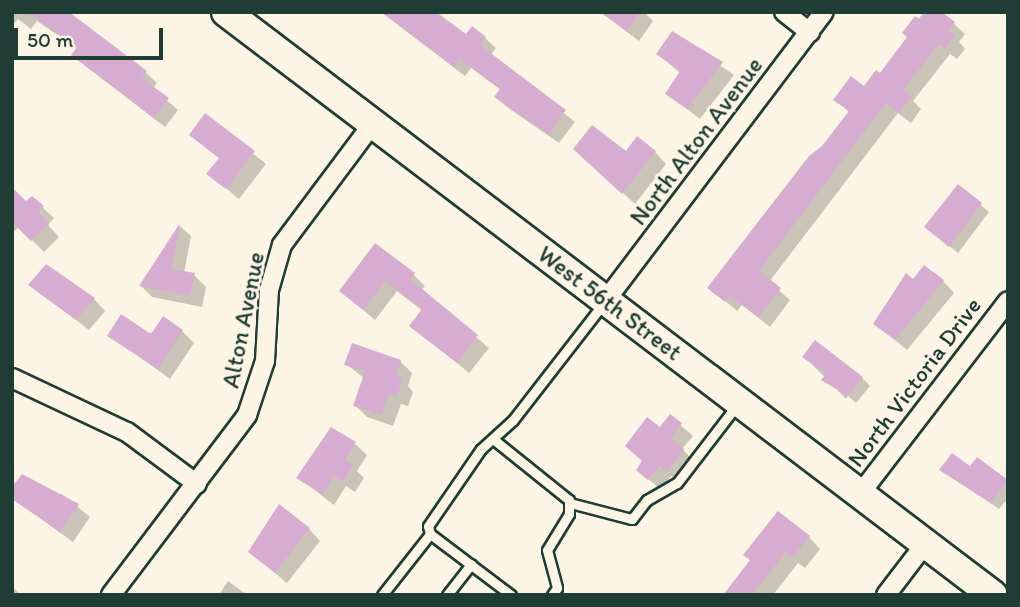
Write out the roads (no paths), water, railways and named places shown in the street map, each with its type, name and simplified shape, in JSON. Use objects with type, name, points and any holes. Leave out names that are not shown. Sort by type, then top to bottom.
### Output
[{"type":"main road","name":"West 56th Street","points":[[226,12],[993,595]]},
{"type":"street","points":[[784,12],[810,32]]},
{"type":"street","name":"North Alton Avenue","points":[[606,300],[824,12]]},
{"type":"street","name":"Alton Avenue","points":[[111,595],[237,432],[258,390],[265,361],[269,290],[282,246],[374,122]]},
{"type":"street","name":"North Victoria Drive","points":[[860,494],[1008,301]]},
{"type":"street","points":[[12,378],[127,432],[197,484]]},
{"type":"street","points":[[886,595],[925,544]]},
{"type":"lane","points":[[382,595],[430,534],[431,517],[493,439],[513,420],[606,300]]},
{"type":"lane","points":[[493,439],[570,503],[595,507],[625,520],[632,519],[659,490],[677,483],[740,402]]},
{"type":"lane","points":[[552,595],[557,588],[547,550],[569,514],[570,503]]},
{"type":"lane","points":[[430,534],[512,595]]},
{"type":"lane","points":[[447,595],[471,564]]}]
